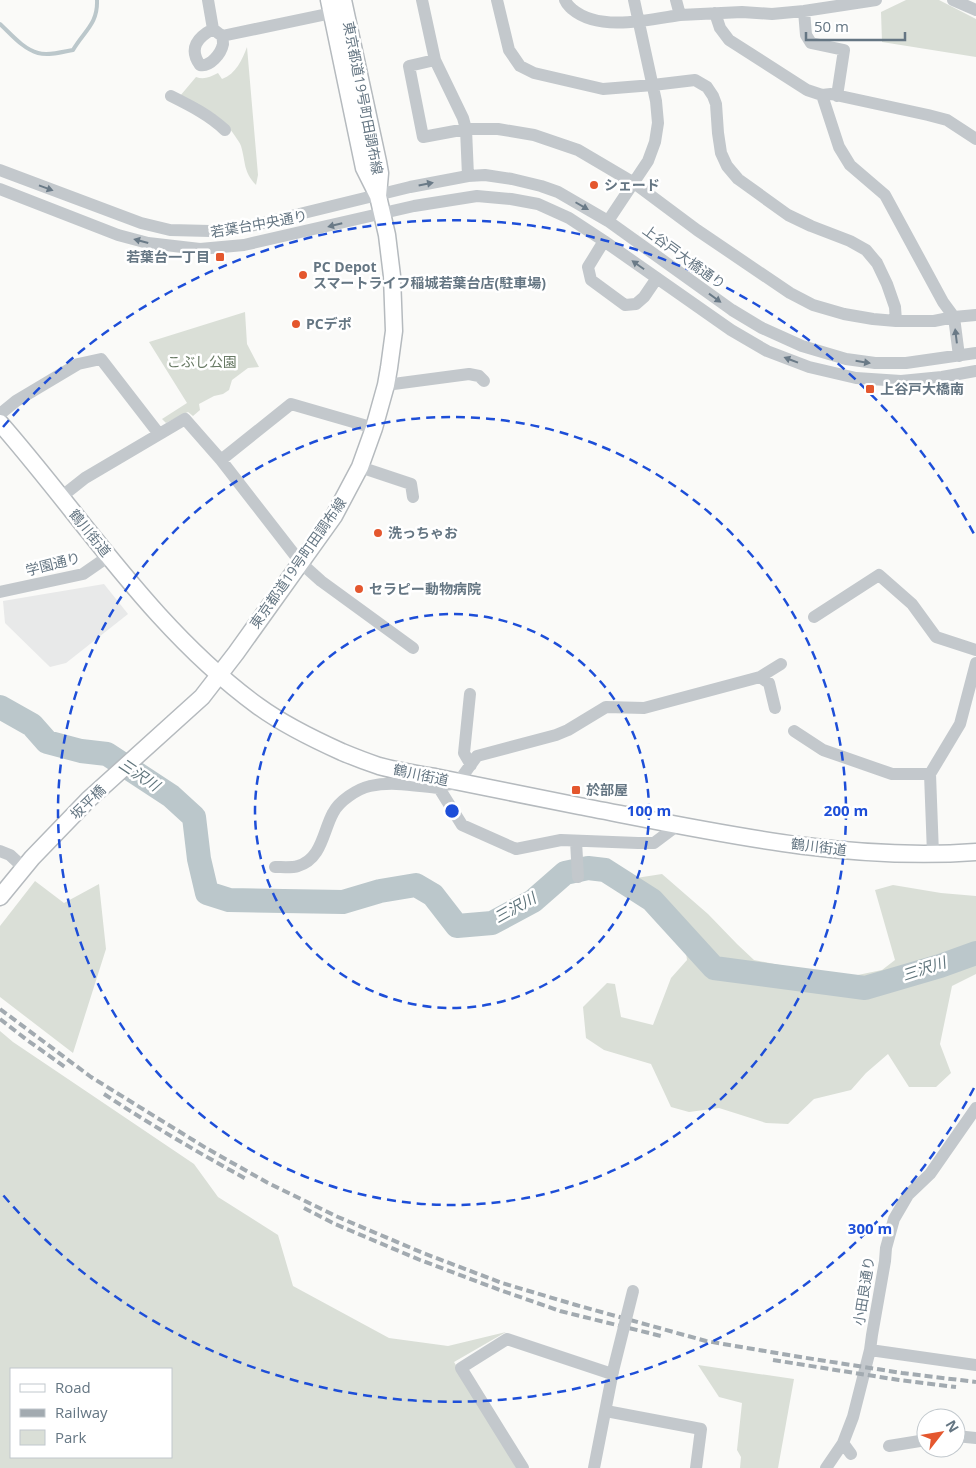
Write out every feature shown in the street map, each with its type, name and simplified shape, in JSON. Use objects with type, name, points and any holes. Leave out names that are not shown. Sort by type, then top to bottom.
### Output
[{"type":"main road","name":"東京都道19号町田調布線","points":[[343,0],[380,173],[378,196]]},
{"type":"main road","name":"東京都道19号町田調布線","points":[[146,748],[193,706],[219,676],[334,516],[360,467],[374,428],[386,385],[394,331],[392,276],[386,235],[378,196],[364,168],[330,7]]},
{"type":"main road","name":"鶴川街道","points":[[0,423],[170,629],[219,676],[261,709],[317,741],[378,766],[768,841],[844,851],[933,854],[976,852]]},
{"type":"main road","name":"坂平橋","points":[[28,863],[88,800],[146,748]]},
{"type":"main road","points":[[0,897],[28,863]]},
{"type":"street","points":[[208,0],[218,32],[330,7]]},
{"type":"street","points":[[422,0],[434,60],[463,118],[466,128],[468,176]]},
{"type":"street","points":[[497,0],[509,50],[520,66],[534,73],[603,89],[695,80],[707,88],[716,104],[721,153],[727,166],[738,179],[788,215],[850,241],[866,250],[877,263],[887,284],[895,307],[896,321]]},
{"type":"street","points":[[565,0],[566,4],[586,18],[604,22],[638,21],[680,15],[715,13],[772,14],[804,12],[876,0]]},
{"type":"street","points":[[608,221],[648,161],[655,142],[658,123],[653,85],[634,0]]},
{"type":"street","points":[[676,0],[680,15]]},
{"type":"street","points":[[953,0],[976,10]]},
{"type":"street","points":[[804,12],[806,35],[811,43],[844,50],[837,96]]},
{"type":"street","points":[[715,13],[720,28],[729,40],[807,90],[822,95],[831,94],[948,120],[976,139]]},
{"type":"street","points":[[434,60],[409,66],[423,137],[466,128],[498,129],[534,135],[578,150],[634,183],[697,230],[813,305],[844,314],[896,321],[934,321],[976,315]]},
{"type":"street","points":[[822,95],[839,147],[850,165],[884,195],[943,302],[954,317],[958,356]]},
{"type":"street","points":[[171,96],[200,110],[225,130]]},
{"type":"street","name":"若葉台中央通り","points":[[0,170],[141,223],[170,230],[210,231],[242,228],[378,196]]},
{"type":"street","name":"上谷戸大橋通り","points":[[378,196],[410,187],[468,176],[512,179],[541,186],[558,192],[608,221],[732,310],[762,328],[802,346],[846,359],[875,363],[906,363],[976,353]]},
{"type":"street","name":"若葉台中央通り","points":[[0,190],[118,235],[148,242],[200,249],[244,245],[382,213]]},
{"type":"street","points":[[382,213],[477,196],[538,204],[569,218],[738,334],[767,350],[809,366],[856,378],[901,381],[976,371]]},
{"type":"street","points":[[604,241],[588,267],[591,280],[625,305],[636,304],[644,297],[657,278]]},
{"type":"street","points":[[0,414],[16,401],[78,364],[100,360],[159,434]]},
{"type":"street","points":[[386,385],[469,374],[479,376],[484,381]]},
{"type":"street","points":[[220,460],[291,404],[374,428]]},
{"type":"street","points":[[61,497],[85,478],[185,419],[220,460],[301,563],[321,581],[413,648]]},
{"type":"street","points":[[360,467],[411,484],[413,497]]},
{"type":"street","name":"学園通り","points":[[0,592],[83,574],[109,556]]},
{"type":"street","points":[[814,617],[879,575],[912,604],[936,637],[976,650]]},
{"type":"street","points":[[933,854],[930,774],[960,724],[976,663]]},
{"type":"street","points":[[275,867],[298,866],[312,858],[320,847],[334,811],[355,792],[368,786],[390,783],[439,788],[460,783],[477,756],[556,735],[568,730],[606,707],[644,708],[760,677],[781,664]]},
{"type":"street","points":[[760,677],[769,683],[775,708]]},
{"type":"street","points":[[470,694],[464,753],[470,765]]},
{"type":"street","points":[[794,731],[823,750],[892,774],[930,774]]},
{"type":"street","points":[[439,788],[462,825],[516,850],[561,840],[654,843],[678,825]]},
{"type":"street","points":[[576,841],[578,877]]},
{"type":"street","points":[[0,851],[28,863]]},
{"type":"street","name":"小田良通り","points":[[826,1468],[843,1443],[853,1417],[870,1350],[886,1248],[894,1219],[908,1196],[930,1174],[976,1108]]},
{"type":"street","points":[[594,1468],[613,1373],[633,1291]]},
{"type":"street","points":[[523,1468],[460,1368],[507,1339],[613,1373]]},
{"type":"street","points":[[870,1350],[976,1365]]},
{"type":"street","points":[[606,1412],[701,1429],[696,1468]]},
{"type":"street","points":[[889,1446],[916,1442]]},
{"type":"street","points":[[843,1443],[851,1454]]},
{"type":"shaded area","points":[[104,584],[128,614],[66,663],[50,667],[5,623],[3,601]]},
{"type":"green space","points":[[906,0],[939,0],[976,19],[976,57],[882,42],[881,12]]},
{"type":"green space","points":[[247,47],[258,175],[256,185],[247,171],[241,145],[230,128],[211,112],[180,96],[196,77],[210,77],[218,73],[222,79],[227,77],[241,62]]},
{"type":"green space","name":"こぶし公園","points":[[245,312],[247,344],[259,367],[248,368],[232,380],[229,390],[199,404],[200,410],[193,416],[188,412],[166,423],[162,419],[187,403],[149,342]]},
{"type":"green space","points":[[662,874],[708,914],[754,960],[848,977],[882,970],[895,960],[875,890],[893,885],[941,893],[976,896],[976,974],[952,986],[940,1044],[951,1073],[936,1087],[909,1087],[888,1054],[866,1073],[851,1090],[814,1099],[788,1124],[766,1123],[719,1108],[689,1112],[671,1107],[651,1064],[604,1050],[586,1038],[583,1007],[607,983],[615,984],[621,1017],[653,1025],[671,978],[687,960],[682,922],[636,878]]},
{"type":"green space","points":[[35,881],[64,903],[99,884],[106,949],[73,1053],[0,997],[0,926]]},
{"type":"green space","points":[[0,1031],[13,1042],[194,1164],[218,1197],[278,1235],[293,1286],[389,1338],[448,1346],[506,1332],[454,1362],[521,1468],[0,1468]]},
{"type":"green space","points":[[698,1365],[794,1379],[778,1468],[740,1468],[741,1457],[737,1450],[742,1403],[719,1397]]},
{"type":"waterway","points":[[0,24],[22,45],[38,53],[51,54],[73,50],[93,21],[97,0]]},
{"type":"waterway","name":"三沢川","points":[[0,707],[32,725],[47,742],[81,751],[107,754],[171,796],[194,817],[199,859],[207,893],[229,900],[343,902],[380,891],[416,885],[433,895],[457,926],[492,923],[533,901],[565,873],[588,868],[605,870],[652,900],[714,968],[865,988],[940,966],[976,953]]},
{"type":"railway","points":[[0,1009],[91,1077],[206,1148],[268,1183],[338,1217],[423,1253],[502,1283],[706,1341],[902,1373],[976,1382]]},
{"type":"railway","points":[[0,1019],[65,1067]]},
{"type":"railway","points":[[104,1094],[139,1117],[248,1180]]},
{"type":"railway","points":[[304,1208],[335,1224],[420,1260],[500,1290],[560,1311],[661,1336]]},
{"type":"railway","points":[[773,1360],[956,1387]]},
{"type":"place","name":"シェード","points":[[594,185]]},
{"type":"place","name":"若葉台一丁目","points":[[220,257]]},
{"type":"place","name":"PC Depot スマートライフ稲城若葉台店(駐車場)","points":[[303,275]]},
{"type":"place","name":"PCデポ","points":[[296,324]]},
{"type":"place","name":"上谷戸大橋南","points":[[870,389]]},
{"type":"place","name":"洗っちゃお","points":[[378,533]]},
{"type":"place","name":"セラピー動物病院","points":[[359,589]]},
{"type":"place","name":"於部屋","points":[[576,790]]}]
